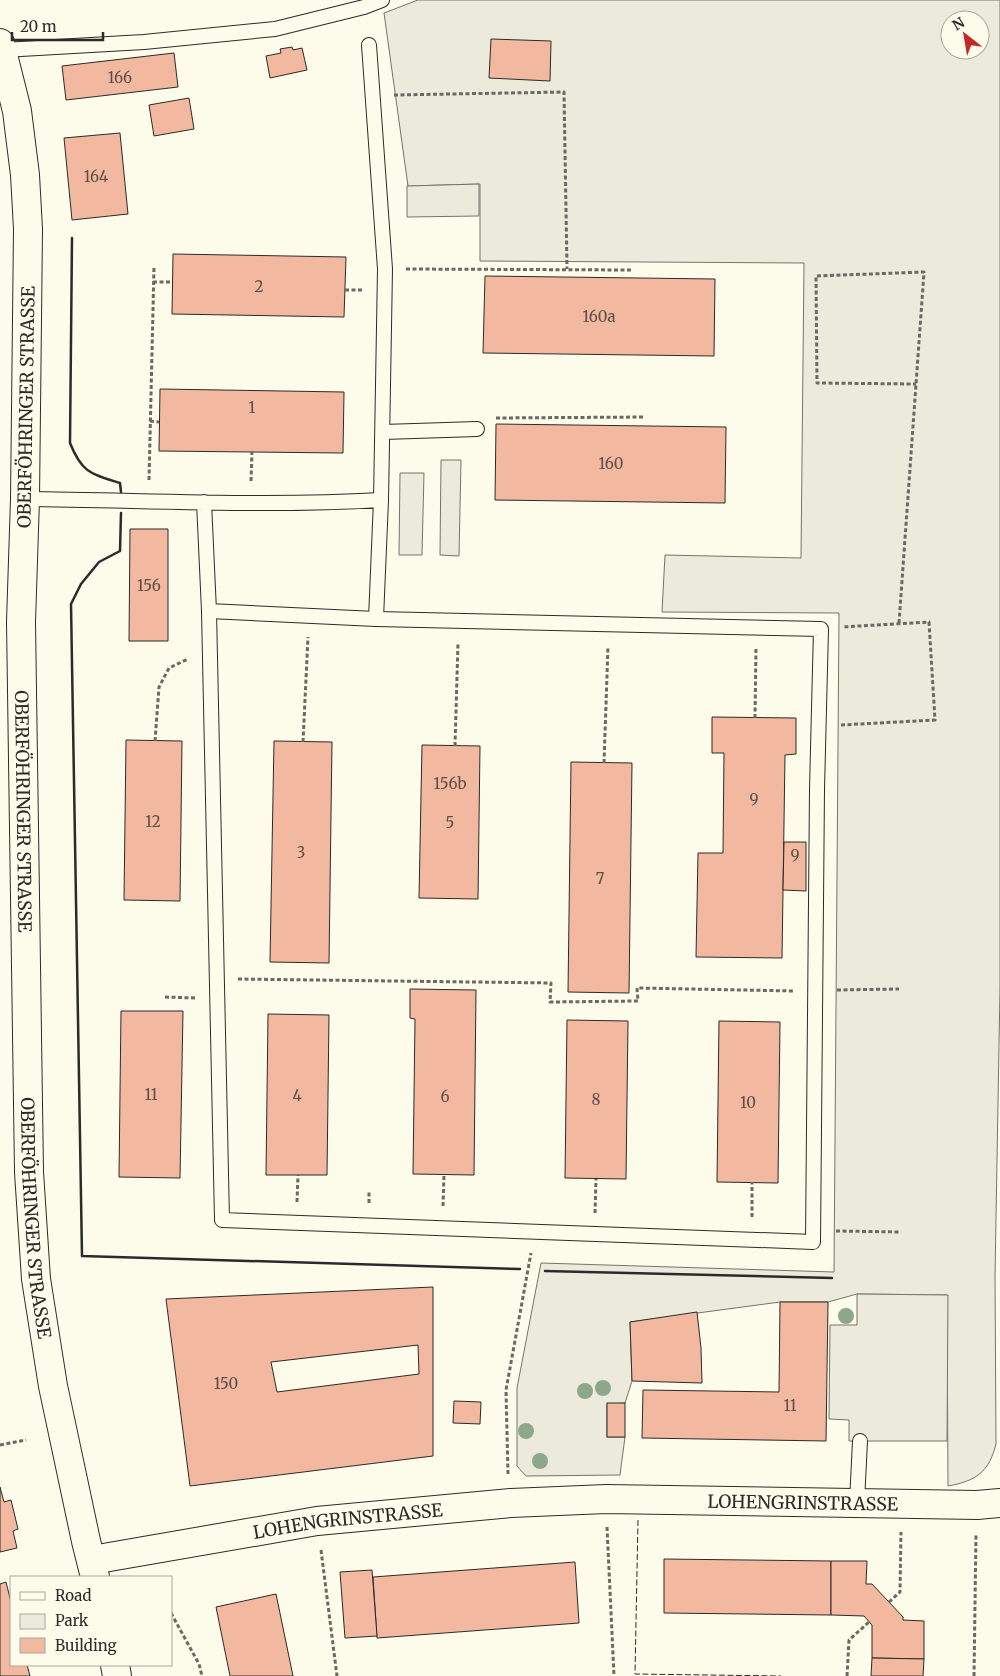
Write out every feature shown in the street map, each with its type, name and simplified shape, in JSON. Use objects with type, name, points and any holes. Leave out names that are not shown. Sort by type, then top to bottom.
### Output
[{"type":"main road","name":"OBERFÖHRINGER STRASSE","points":[[1,47],[16,111],[25,175],[28,229],[25,499],[21,622],[29,1162],[36,1279],[54,1386],[86,1541],[94,1569]]},
{"type":"main road","name":"LOHENGRINSTRASSE","points":[[94,1569],[317,1521],[511,1503],[606,1499],[988,1504]]},
{"type":"lane","points":[[1,47],[144,42],[275,29],[382,0]]},
{"type":"lane","points":[[369,45],[385,269],[381,500],[376,620]]},
{"type":"lane","points":[[382,432],[477,429]]},
{"type":"lane","points":[[25,499],[204,502],[344,502],[381,500]]},
{"type":"lane","points":[[204,502],[209,611],[222,1220],[535,1230],[813,1242],[818,727],[821,629],[376,620],[209,611]]},
{"type":"lane","points":[[857,1502],[860,1441]]},
{"type":"path","points":[[373,96],[564,92],[567,269]]},
{"type":"path","points":[[148,501],[154,267]]},
{"type":"path","points":[[385,269],[633,270]]},
{"type":"path","points":[[899,623],[924,272],[816,276],[817,383],[916,384]]},
{"type":"path","points":[[153,282],[172,282]]},
{"type":"path","points":[[486,418],[645,417]]},
{"type":"path","points":[[150,422],[160,422]]},
{"type":"path","points":[[251,502],[252,452]]},
{"type":"path","points":[[303,742],[309,616]]},
{"type":"path","points":[[455,746],[458,622]]},
{"type":"path","points":[[818,727],[935,720],[929,622],[821,629]]},
{"type":"path","points":[[604,763],[608,625]]},
{"type":"path","points":[[755,718],[756,627]]},
{"type":"path","points":[[155,741],[159,687],[169,668],[190,658],[210,657]]},
{"type":"path","points":[[217,979],[551,983],[550,1002],[638,1001],[637,988],[815,991],[899,989]]},
{"type":"path","points":[[164,998],[217,998]]},
{"type":"path","points":[[443,1227],[444,1174]]},
{"type":"path","points":[[594,1233],[596,1179]]},
{"type":"path","points":[[751,1239],[752,1182]]},
{"type":"path","points":[[511,1503],[508,1482],[506,1390],[535,1230]]},
{"type":"path","points":[[813,1231],[900,1232]]},
{"type":"path","points":[[0,1445],[26,1440]]},
{"type":"path","points":[[606,1499],[614,1676]]},
{"type":"path","points":[[889,1602],[900,1592],[901,1503]]},
{"type":"path","points":[[974,1676],[988,1504]]},
{"type":"path","points":[[317,1521],[337,1676]]},
{"type":"path","points":[[172,1615],[199,1664],[202,1676]]},
{"type":"path","points":[[847,1676],[849,1640],[869,1622]]},
{"type":"green space","points":[[418,0],[1000,0],[1000,988],[995,1276],[996,1444],[989,1462],[980,1474],[974,1478],[948,1486],[947,1295],[857,1294],[828,1302],[780,1302],[630,1322],[632,1381],[625,1403],[607,1404],[607,1437],[625,1437],[620,1475],[526,1476],[517,1466],[517,1388],[541,1263],[834,1272],[839,613],[662,612],[665,555],[801,558],[804,263],[480,261],[480,184],[408,186],[384,13]]},
{"type":"shaded area","points":[[479,184],[479,216],[407,217],[407,186]]},
{"type":"shaded area","points":[[441,460],[461,460],[459,556],[440,555]]},
{"type":"shaded area","points":[[400,473],[424,473],[422,555],[399,555]]},
{"type":"shaded area","points":[[857,1294],[948,1295],[947,1441],[849,1441],[849,1420],[829,1419],[830,1325],[857,1325]]},
{"type":"building","points":[[491,39],[551,41],[550,81],[489,78]]},
{"type":"building","points":[[292,47],[293,50],[302,48],[307,70],[270,78],[266,56],[281,53],[280,49]]},
{"type":"building","points":[[174,53],[178,87],[66,100],[62,66]]},
{"type":"building","points":[[189,98],[194,129],[154,136],[149,105]]},
{"type":"building","points":[[120,133],[128,214],[72,220],[64,138]]},
{"type":"building","points":[[173,254],[346,257],[344,317],[172,314]]},
{"type":"building","points":[[485,276],[715,279],[714,356],[483,353]]},
{"type":"building","points":[[160,389],[344,392],[343,453],[159,451]]},
{"type":"building","points":[[496,424],[726,427],[725,503],[495,500]]},
{"type":"building","points":[[130,529],[168,529],[168,641],[129,641]]},
{"type":"building","points":[[712,717],[796,718],[796,754],[785,755],[782,958],[696,957],[698,853],[723,853],[724,753],[712,753]]},
{"type":"building","points":[[126,740],[182,741],[180,901],[124,900]]},
{"type":"building","points":[[274,741],[332,742],[329,963],[270,962]]},
{"type":"building","points":[[422,745],[480,746],[478,899],[419,898]]},
{"type":"building","points":[[571,762],[632,763],[629,993],[568,992]]},
{"type":"building","points":[[784,842],[806,842],[806,891],[783,890]]},
{"type":"building","points":[[410,989],[476,990],[474,1175],[413,1174],[415,1019],[410,1018]]},
{"type":"building","points":[[121,1011],[183,1011],[180,1178],[119,1177]]},
{"type":"building","points":[[268,1014],[329,1015],[327,1175],[266,1175]]},
{"type":"building","points":[[567,1020],[628,1021],[626,1179],[565,1178]]},
{"type":"building","points":[[719,1021],[780,1022],[778,1183],[717,1182]]},
{"type":"building","points":[[433,1287],[433,1456],[190,1486],[166,1299]],"holes":[[[418,1345],[419,1374],[277,1392],[271,1362]]]},
{"type":"building","points":[[780,1302],[828,1302],[826,1441],[642,1438],[643,1390],[779,1392]]},
{"type":"building","points":[[697,1312],[702,1383],[632,1381],[630,1322]]},
{"type":"building","points":[[454,1401],[481,1402],[480,1424],[453,1423]]},
{"type":"building","points":[[607,1403],[625,1403],[625,1437],[607,1437]]},
{"type":"building","points":[[0,1487],[4,1502],[11,1500],[18,1529],[13,1531],[17,1548],[0,1552]]},
{"type":"building","points":[[664,1559],[831,1561],[831,1615],[664,1613]]},
{"type":"building","points":[[831,1561],[867,1561],[866,1584],[872,1584],[903,1617],[903,1620],[924,1621],[924,1659],[872,1658],[872,1625],[864,1616],[831,1615]]},
{"type":"building","points":[[575,1562],[579,1623],[377,1638],[373,1577]]},
{"type":"building","points":[[372,1570],[377,1636],[345,1638],[340,1572]]},
{"type":"building","points":[[6,1582],[10,1598],[10,1666],[27,1666],[30,1676],[0,1676],[0,1584]]},
{"type":"building","points":[[276,1594],[293,1676],[230,1676],[216,1607]]},
{"type":"building","points":[[872,1658],[924,1659],[923,1676],[871,1676]]},
{"type":"fence","points":[[638,1520],[635,1674],[781,1676]]},
{"type":"wall","points":[[72,238],[70,443],[83,466],[95,474],[120,483],[121,492]]},
{"type":"wall","points":[[121,513],[120,551],[99,562],[81,584],[71,604],[82,1256],[520,1269]]},
{"type":"wall","points":[[545,1271],[832,1278]]}]
